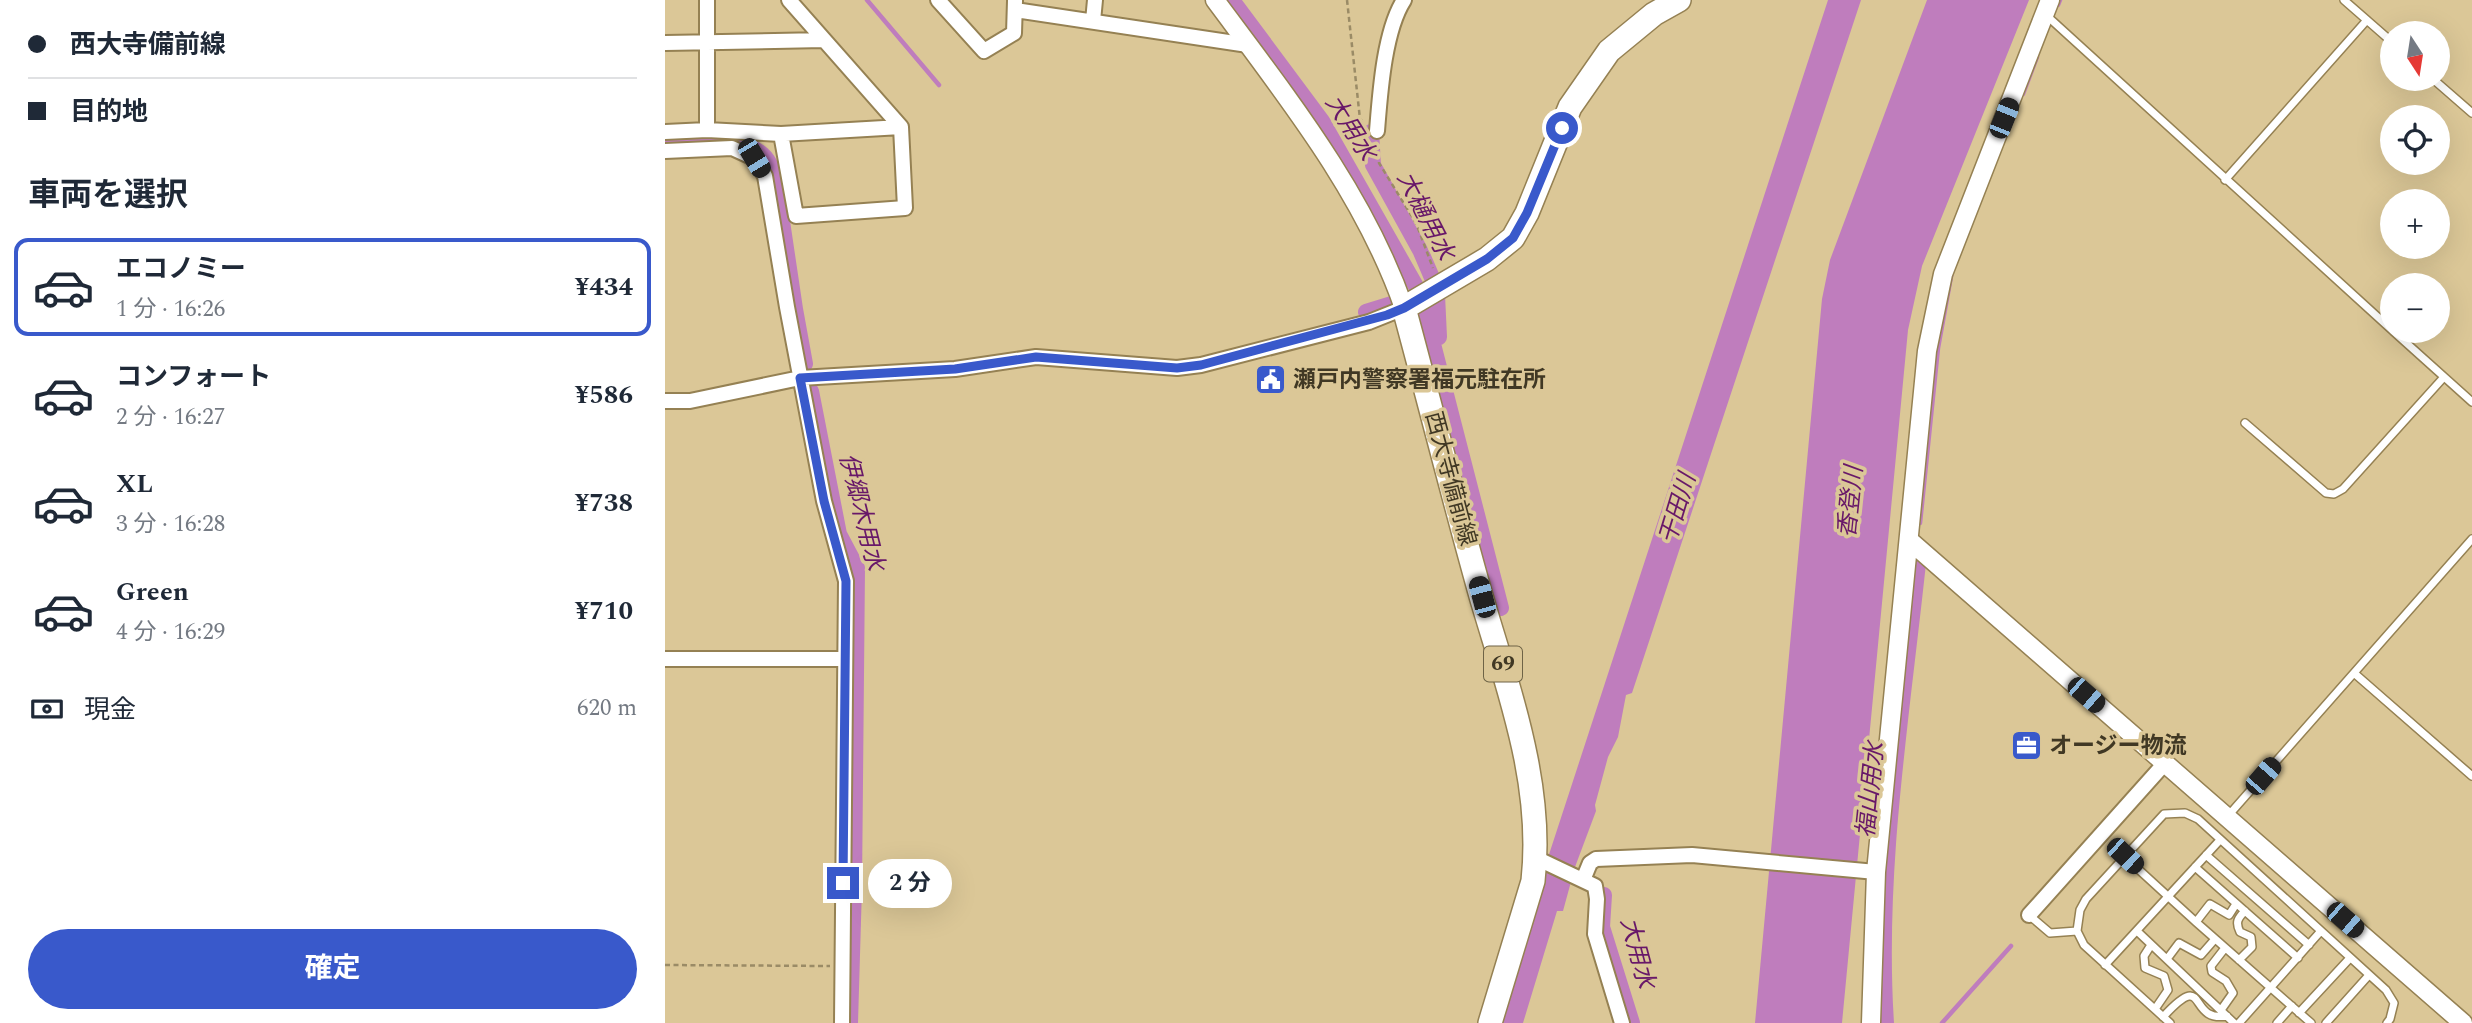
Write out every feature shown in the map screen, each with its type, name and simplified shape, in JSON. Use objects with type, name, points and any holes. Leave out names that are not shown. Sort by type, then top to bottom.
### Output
[{"type":"main road","points":[[1404,308],[1487,259],[1513,238],[1527,213],[1570,107],[1609,51],[1654,14],[1679,0]]},
{"type":"main road","name":"西大寺備前線","points":[[1404,308],[1482,597],[1516,711],[1533,797],[1541,859],[1490,1023]]},
{"type":"street","points":[[707,0],[707,130]]},
{"type":"street","points":[[781,134],[796,216],[905,208],[901,127],[789,0]]},
{"type":"street","points":[[938,0],[984,51],[1014,33],[1015,5],[1093,21],[1248,45]]},
{"type":"street","points":[[1093,21],[1095,0]]},
{"type":"street","points":[[665,401],[690,401],[800,378],[955,369],[1036,357],[1177,368],[1201,365],[1369,322],[1404,308],[1379,244],[1324,149],[1216,0],[1208,0]]},
{"type":"street","points":[[1377,131],[1389,40],[1397,11],[1404,0]]},
{"type":"street","points":[[1871,1023],[1871,872],[1910,541],[1927,351],[1943,274],[2047,7]]},
{"type":"street","points":[[665,43],[824,40]]},
{"type":"street","points":[[665,132],[707,130],[781,134],[901,127]]},
{"type":"street","points":[[665,151],[732,148],[754,158],[765,176],[824,501],[846,581],[842,1023]]},
{"type":"street","points":[[1910,541],[2463,1023]]},
{"type":"street","points":[[665,659],[845,659]]},
{"type":"street","points":[[2029,915],[2165,763]]},
{"type":"street","points":[[1580,879],[1590,863],[1596,859],[1692,855],[1871,872]]},
{"type":"street","points":[[1541,859],[1595,886],[1595,934],[1622,1023]]},
{"type":"lane","points":[[2344,0],[2380,32]]},
{"type":"lane","points":[[2047,7],[2225,180],[2380,318]]},
{"type":"lane","points":[[2225,180],[2367,20]]},
{"type":"lane","points":[[2447,91],[2472,113]]},
{"type":"lane","points":[[2407,343],[2472,402]]},
{"type":"lane","points":[[2245,423],[2326,493],[2334,494],[2343,489],[2444,377]]},
{"type":"lane","points":[[2227,817],[2472,539]]},
{"type":"lane","points":[[2354,673],[2472,776]]},
{"type":"lane","points":[[2171,1023],[2084,945],[2077,930],[2080,910],[2086,899],[2125,856],[2164,814],[2185,813],[2198,819],[2386,990],[2394,1003],[2387,1023]]},
{"type":"lane","points":[[2105,965],[2220,840]]},
{"type":"lane","points":[[2206,855],[2309,945]]},
{"type":"lane","points":[[2125,856],[2311,1023]]},
{"type":"lane","points":[[2195,867],[2298,958]]},
{"type":"lane","points":[[2196,922],[2210,904],[2229,915],[2236,904]]},
{"type":"lane","points":[[2239,960],[2252,947],[2251,937],[2240,932],[2238,928],[2237,920],[2245,911]]},
{"type":"lane","points":[[2029,915],[2050,933],[2077,930]]},
{"type":"lane","points":[[2137,931],[2237,1023],[2321,932]]},
{"type":"lane","points":[[2167,959],[2179,943],[2201,955],[2215,939]]},
{"type":"lane","points":[[2151,945],[2144,956],[2145,968],[2164,976],[2168,986],[2155,1009]]},
{"type":"lane","points":[[2163,1017],[2178,1001],[2188,998],[2192,1000],[2202,1019],[2218,1021],[2233,993],[2227,981],[2214,975],[2211,966],[2225,947]]},
{"type":"lane","points":[[2299,1013],[2350,958]]},
{"type":"lane","points":[[2326,1023],[2369,975]]},
{"type":"lane","points":[[2277,1023],[2292,1006]]},
{"type":"path","points":[[1347,0],[1360,119],[1377,131],[1379,163],[1416,223],[1440,286]]},
{"type":"path","points":[[665,965],[842,966]]},
{"type":"water","name":"干田川","points":[[1828,0],[1861,0],[1632,693],[1626,695],[1618,737],[1608,757],[1595,805],[1596,811],[1575,867],[1563,911],[1557,911],[1523,1023],[1494,1023]]},
{"type":"water","name":"香登川","points":[[1927,0],[2029,0],[1922,266],[1908,330],[1842,1023],[1755,1023],[1822,299],[1830,260]]},
{"type":"waterway","points":[[867,0],[939,85]]},
{"type":"waterway","name":"大用水","points":[[1232,0],[1322,121],[1417,288]]},
{"type":"waterway","points":[[2058,5],[2060,0]]},
{"type":"waterway","points":[[2023,94],[2037,57]]},
{"type":"waterway","name":"大樋用水","points":[[1371,132],[1373,165],[1421,252],[1433,280]]},
{"type":"waterway","name":"伊郷木用水","points":[[665,143],[703,140],[741,143],[753,148],[768,161],[775,174],[805,364]]},
{"type":"waterway","points":[[1920,523],[1938,348],[1952,271]]},
{"type":"waterway","name":"大樋用水","points":[[1437,295],[1439,337]]},
{"type":"waterway","points":[[1366,312],[1392,304]]},
{"type":"waterway","name":"大用水","points":[[1424,309],[1501,608]]},
{"type":"waterway","name":"伊郷木用水","points":[[811,391],[839,534],[857,568],[850,1023]]},
{"type":"waterway","name":"福山用水","points":[[1886,1023],[1884,966],[1888,850],[1918,563]]},
{"type":"waterway","name":"大用水","points":[[1604,895],[1602,927],[1632,1023]]},
{"type":"waterway","points":[[1942,1023],[2011,946]]},
{"type":"place","name":"瀬戸内警察署福元駐在所","points":[[1270,380]]},
{"type":"place","name":"オージー物流","points":[[2026,746]]},
{"type":"route","points":[[843,883],[846,581],[824,501],[800,378],[955,369],[1036,357],[1177,368],[1201,365],[1369,322],[1404,308],[1487,259],[1513,238],[1527,213],[1562,128]]}]
